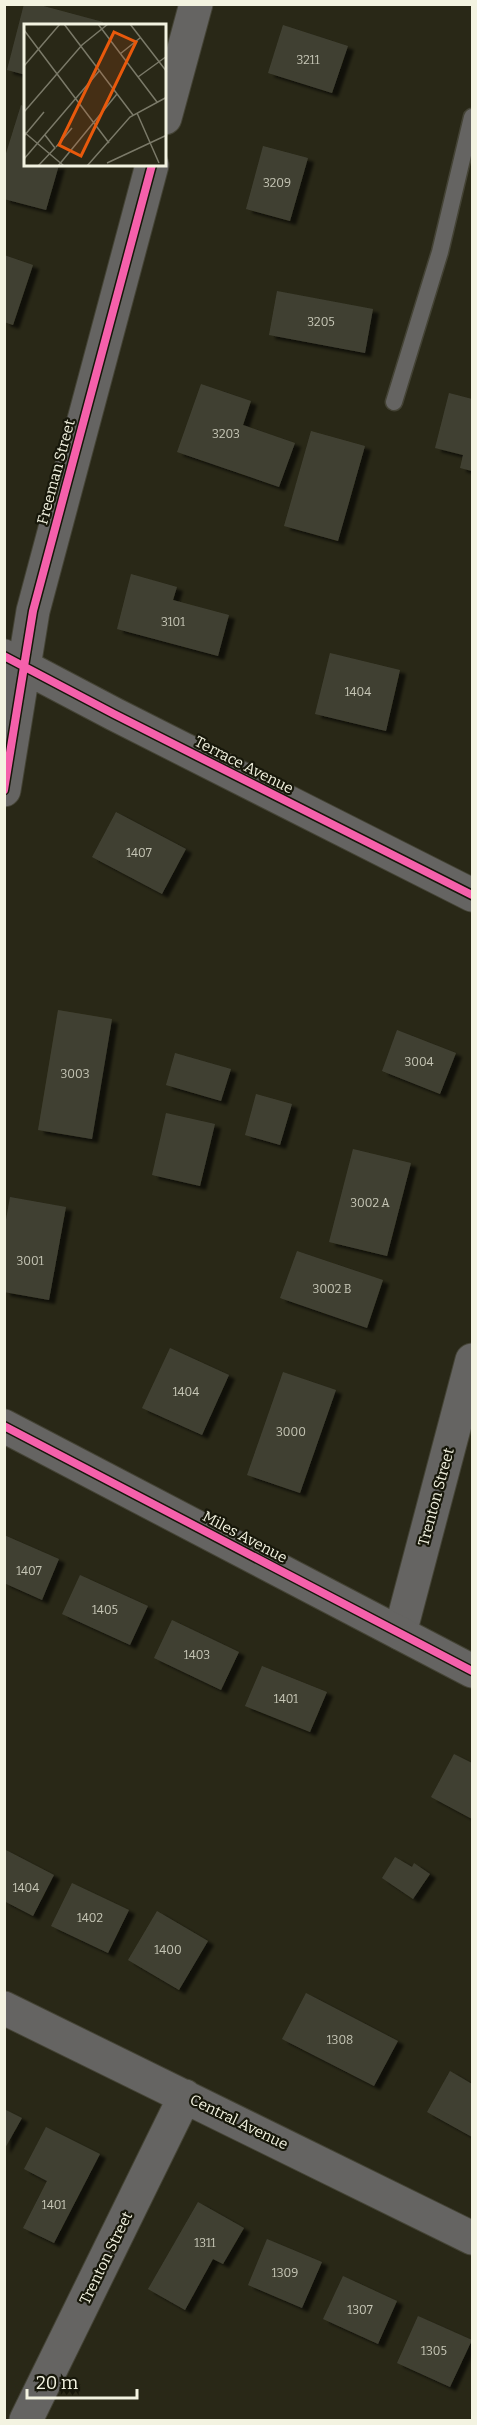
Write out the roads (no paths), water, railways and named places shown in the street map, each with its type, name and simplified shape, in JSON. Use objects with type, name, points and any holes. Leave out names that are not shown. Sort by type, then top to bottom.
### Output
[{"type":"street","points":[[166,114],[196,4]]},
{"type":"street","name":"Freeman Street","points":[[4,790],[14,660],[33,611],[152,166]]},
{"type":"street","name":"Terrace Avenue","points":[[14,660],[114,714],[472,895]]},
{"type":"street","name":"Trenton Street","points":[[400,1633],[472,1360]]},
{"type":"street","name":"Miles Avenue","points":[[4,1426],[472,1671]]},
{"type":"street","name":"Central Avenue","points":[[4,2008],[472,2238]]},
{"type":"street","name":"Trenton Street","points":[[27,2421],[185,2096]]},
{"type":"lane","points":[[394,402],[469,150],[472,117]]}]
